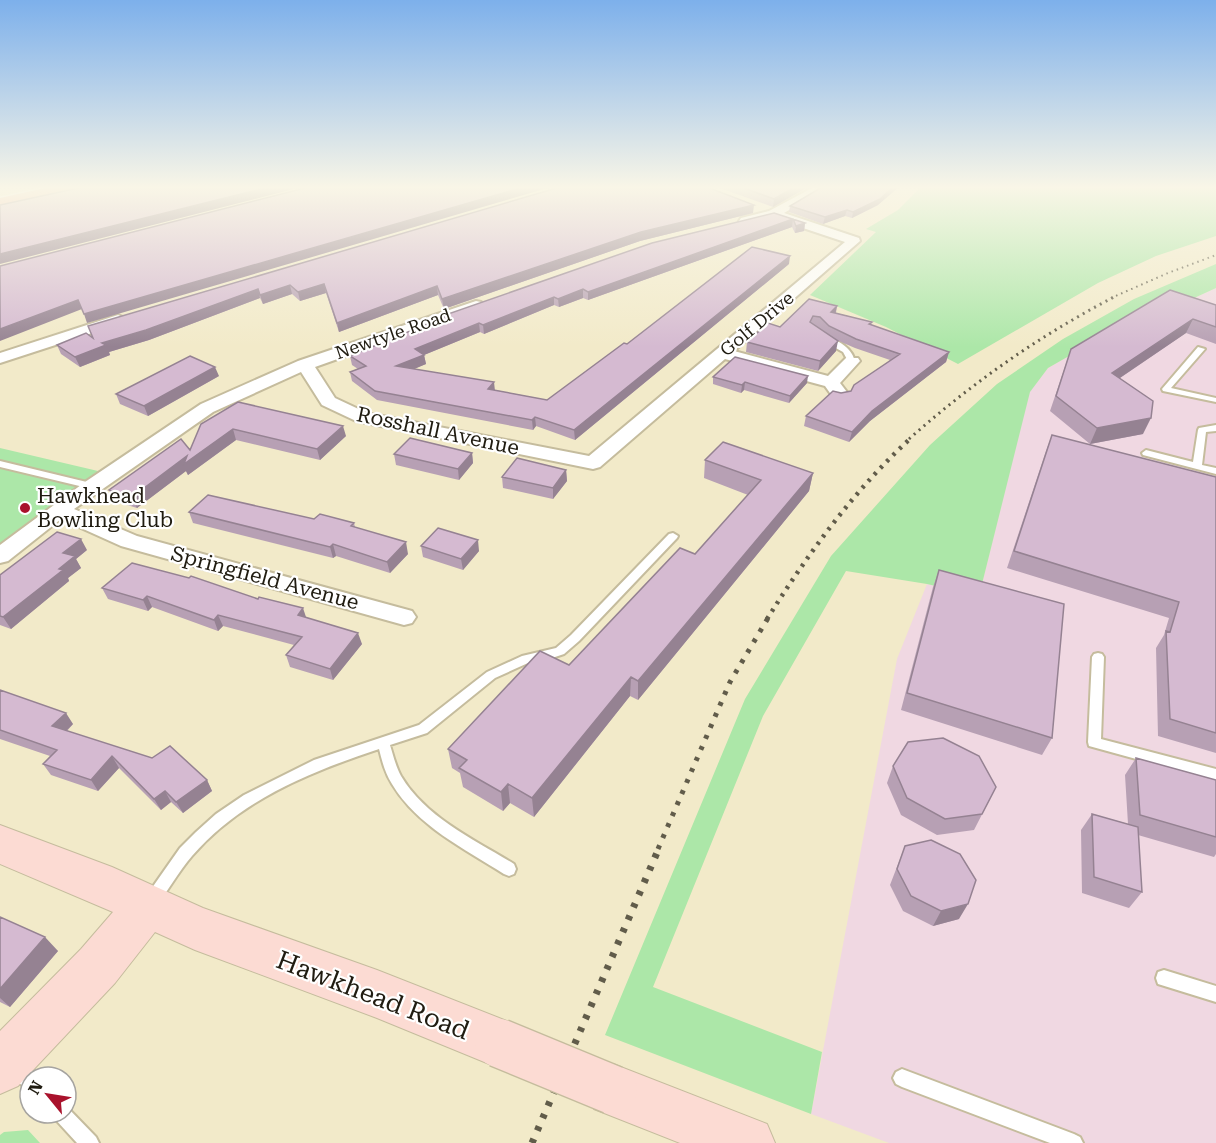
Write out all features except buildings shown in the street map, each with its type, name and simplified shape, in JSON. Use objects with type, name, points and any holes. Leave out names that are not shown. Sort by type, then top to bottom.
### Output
[{"type":"street","name":"Golf Drive","points":[[593,463],[854,241],[852,240]]},
{"type":"street","name":"Newtyle Road","points":[[0,556],[92,486],[207,408],[304,365],[490,300]]},
{"type":"street","points":[[0,358],[135,314]]},
{"type":"street","points":[[723,353],[831,382],[841,396]]},
{"type":"street","points":[[831,382],[852,361]]},
{"type":"street","name":"Rosshall Avenue","points":[[304,365],[316,379],[328,401],[362,417],[593,463]]},
{"type":"street","name":"Springfield Avenue","points":[[60,511],[129,541],[404,617]]},
{"type":"street","name":"Hawkhead Road","points":[[0,844],[148,905],[195,928],[377,994],[748,1143]]},
{"type":"street","points":[[13,1070],[148,905]]},
{"type":"lane","points":[[817,334],[842,346],[849,352],[852,361]]},
{"type":"lane","points":[[1202,349],[1166,389],[1216,400]]},
{"type":"lane","points":[[1197,466],[1202,430],[1216,428]]},
{"type":"lane","points":[[1146,453],[1216,471]]},
{"type":"lane","points":[[0,464],[92,486]]},
{"type":"lane","points":[[148,905],[185,854],[221,818],[240,805],[318,764],[423,729],[491,675],[509,665],[560,651],[673,536]]},
{"type":"lane","points":[[1098,657],[1094,742],[1216,775]]},
{"type":"lane","points":[[383,742],[396,779],[410,799],[437,822],[508,869]]},
{"type":"lane","points":[[1164,978],[1216,994]]},
{"type":"lane","points":[[902,1078],[1074,1143]]},
{"type":"lane","points":[[73,1125],[90,1143]]},
{"type":"shaded area","points":[[1216,288],[1216,1143],[889,1143],[811,1114],[897,659],[927,584],[979,596],[1029,392],[1048,368],[1162,303],[1181,304]]},
{"type":"green space","points":[[867,240],[1203,240],[1156,256],[1098,283],[958,364],[886,327],[810,295]]},
{"type":"green space","points":[[1216,264],[1216,288],[1181,304],[1162,303],[1048,368],[1030,392],[979,596],[927,584],[846,571],[763,716],[653,987],[822,1052],[811,1114],[605,1035],[745,699],[831,556],[930,445],[997,384],[1063,339],[1134,299]]},
{"type":"green space","name":"Hawkhead Bowling Club","points":[[0,448],[98,471],[0,544]]},
{"type":"green space","points":[[28,1130],[40,1143],[0,1143],[0,1135],[4,1132]]},
{"type":"railway","points":[[1111,298],[1216,255]]},
{"type":"railway","points":[[909,439],[1007,362],[1059,328],[1114,297]]},
{"type":"railway","points":[[767,619],[851,501],[911,438]]},
{"type":"railway","points":[[658,849],[730,682],[768,618]]},
{"type":"railway","points":[[532,1143],[659,848]]},
{"type":"place","name":"Hawkhead Bowling Club","points":[[25,508]]}]
